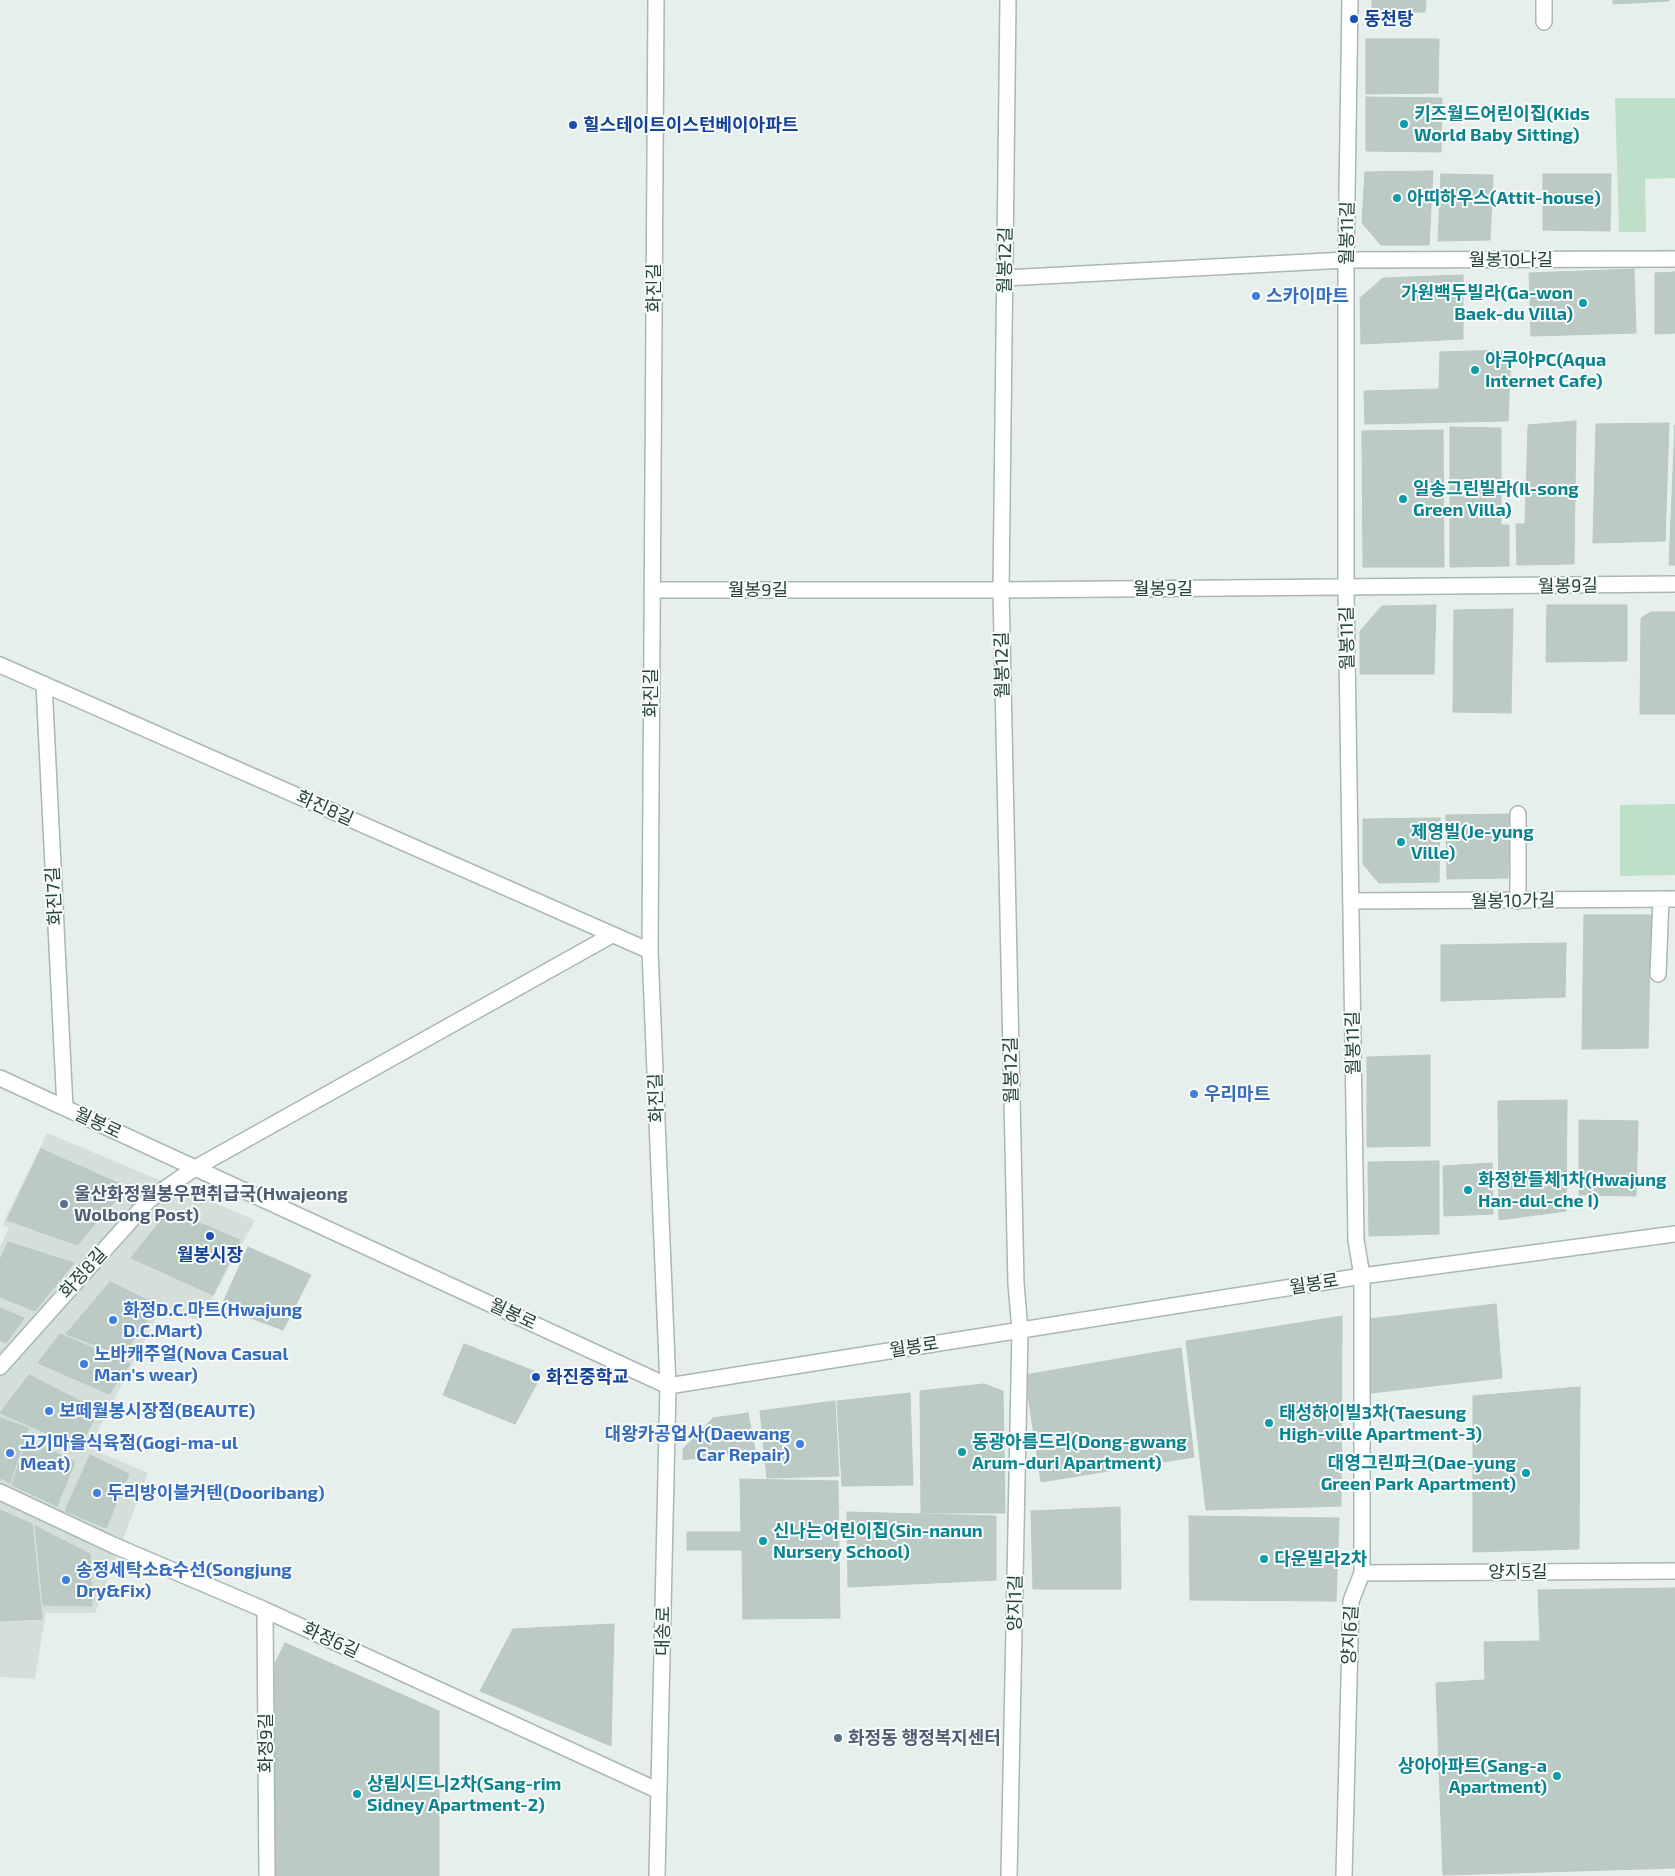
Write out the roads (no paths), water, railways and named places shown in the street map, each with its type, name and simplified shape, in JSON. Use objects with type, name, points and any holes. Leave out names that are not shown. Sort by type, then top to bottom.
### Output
[{"type":"street","name":"화진길","points":[[656,0],[650,951],[668,1386]]},
{"type":"street","name":"월봉12길","points":[[1008,0],[1001,590],[1016,1284],[1020,1330]]},
{"type":"street","name":"월봉11길","points":[[1350,0],[1346,260],[1346,588],[1356,1240],[1362,1276]]},
{"type":"street","points":[[1544,0],[1544,22]]},
{"type":"street","name":"월봉10나길","points":[[1004,278],[1346,260],[1675,259]]},
{"type":"street","name":"월봉9길","points":[[652,590],[1346,588],[1675,584]]},
{"type":"street","name":"화진8길","points":[[0,665],[650,951]]},
{"type":"street","name":"화진7길","points":[[44,684],[64,1108]]},
{"type":"street","points":[[1518,814],[1518,901]]},
{"type":"street","points":[[1658,974],[1668,899]]},
{"type":"street","name":"월봉10가길","points":[[1351,902],[1668,899]]},
{"type":"street","points":[[195,1168],[612,935]]},
{"type":"street","name":"월봉로","points":[[0,1078],[668,1386],[1362,1276],[1675,1234]]},
{"type":"street","name":"화정8길","points":[[0,1366],[149,1200],[195,1168]]},
{"type":"street","name":"양지6길","points":[[1344,1876],[1350,1601],[1362,1573],[1362,1276]]},
{"type":"street","name":"양지1길","points":[[1009,1876],[1020,1330]]},
{"type":"street","name":"대송로","points":[[657,1876],[668,1386]]},
{"type":"street","name":"화정6길","points":[[0,1492],[113,1545],[265,1610],[659,1791]]},
{"type":"street","name":"양지5길","points":[[1362,1573],[1675,1571]]},
{"type":"street","name":"화정9길","points":[[265,1610],[267,1876]]},
{"type":"place","name":"동천탕","points":[[1354,19]]},
{"type":"place","name":"키즈월드어린이집(Kids World Baby Sitting)","points":[[1404,124]]},
{"type":"place","name":"힐스테이트이스턴베이아파트","points":[[573,125]]},
{"type":"place","name":"아띠하우스(Attit-house)","points":[[1397,198]]},
{"type":"place","name":"스카이마트","points":[[1256,296]]},
{"type":"place","name":"가원백두빌라(Ga-won Baek-du Villa)","points":[[1583,303]]},
{"type":"place","name":"아쿠아PC(Aqua Internet Cafe)","points":[[1475,370]]},
{"type":"place","name":"일송그린빌라(Il-song Green Villa)","points":[[1403,499]]},
{"type":"place","name":"제영빌(Je-yung Ville)","points":[[1401,842]]},
{"type":"place","name":"우리마트","points":[[1194,1094]]},
{"type":"place","name":"화정한들체1차(Hwajung Han-dul-che I)","points":[[1468,1190]]},
{"type":"place","name":"울산화정월봉우편취급국(Hwajeong Wolbong Post)","points":[[64,1204]]},
{"type":"place","name":"월봉시장","points":[[210,1236]]},
{"type":"place","name":"화정D.C.마트(Hwajung D.C.Mart)","points":[[113,1320]]},
{"type":"place","name":"노바캐주얼(Nova Casual Man's wear)","points":[[84,1364]]},
{"type":"place","name":"화진중학교","points":[[536,1377]]},
{"type":"place","name":"보떼월봉시장점(BEAUTE)","points":[[49,1411]]},
{"type":"place","name":"태성하이빌3차(Taesung High-ville Apartment-3)","points":[[1269,1423]]},
{"type":"place","name":"대왕카공업사(Daewang Car Repair)","points":[[800,1444]]},
{"type":"place","name":"동광아름드리(Dong-gwang Arum-duri Apartment)","points":[[962,1452]]},
{"type":"place","name":"고기마을식육점(Gogi-ma-ul Meat)","points":[[10,1453]]},
{"type":"place","name":"대영그린파크(Dae-yung Green Park Apartment)","points":[[1526,1473]]},
{"type":"place","name":"두리방이불커텐(Dooribang)","points":[[97,1493]]},
{"type":"place","name":"신나는어린이집(Sin-nanun Nursery School)","points":[[763,1541]]},
{"type":"place","name":"다운빌라2차","points":[[1264,1559]]},
{"type":"place","name":"송정세탁소&수선(Songjung Dry&Fix)","points":[[66,1580]]},
{"type":"place","name":"화정동 행정복지센터","points":[[838,1738]]},
{"type":"place","name":"상아아파트(Sang-a Apartment)","points":[[1557,1776]]},
{"type":"place","name":"상림시드니2차(Sang-rim Sidney Apartment-2)","points":[[357,1794]]}]
